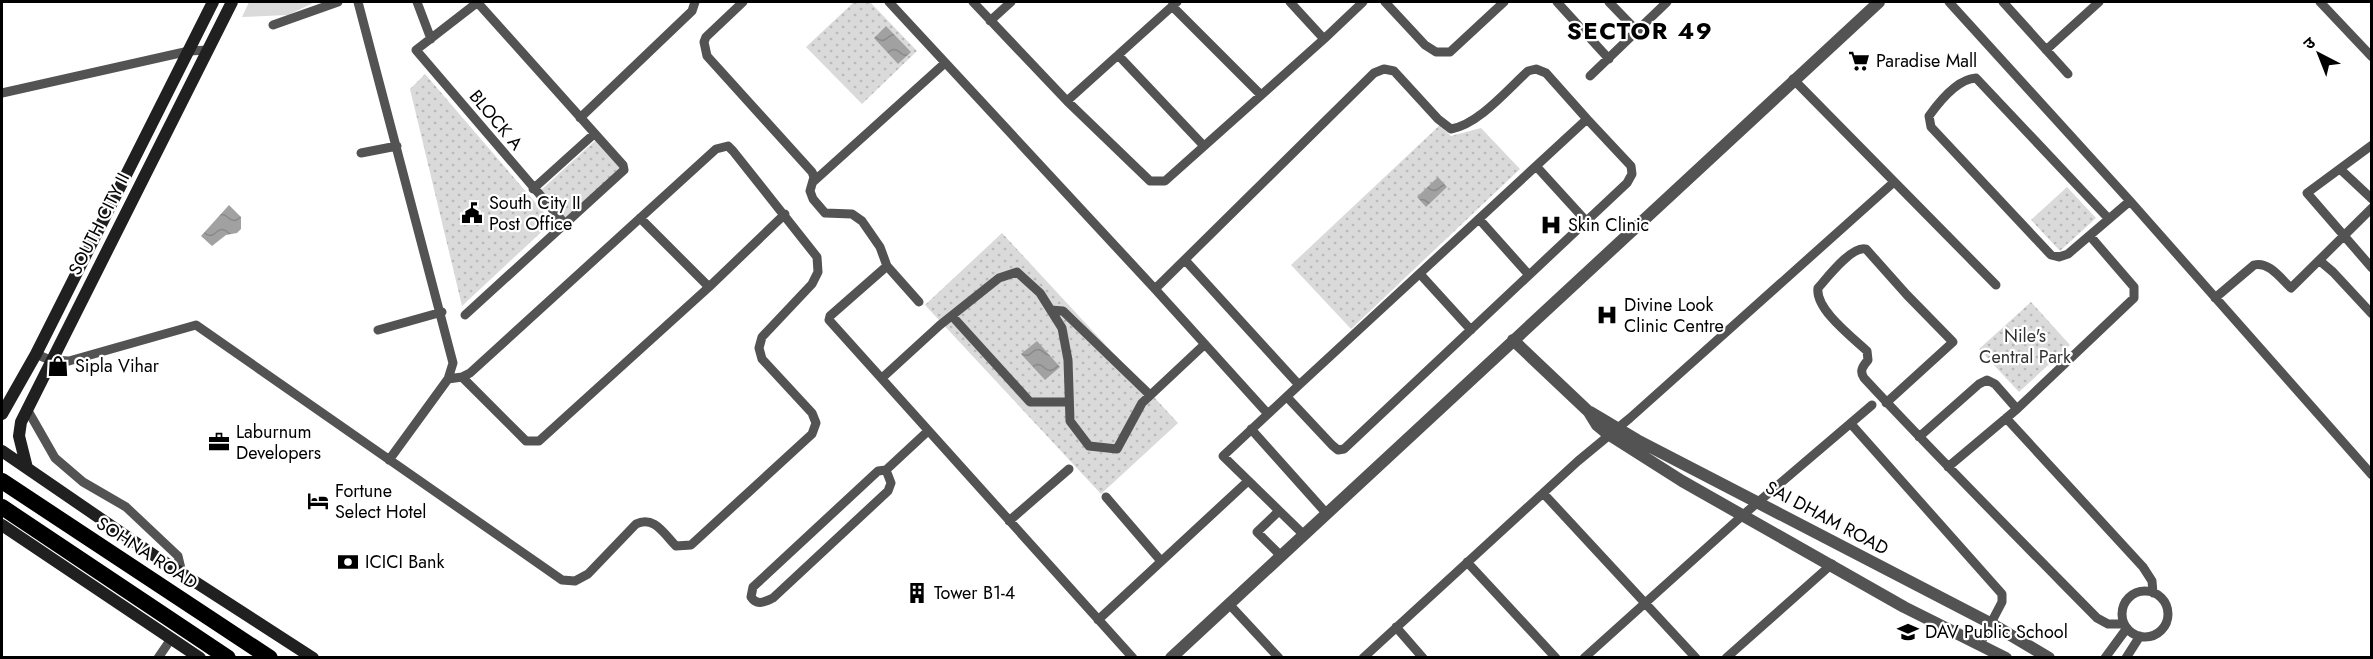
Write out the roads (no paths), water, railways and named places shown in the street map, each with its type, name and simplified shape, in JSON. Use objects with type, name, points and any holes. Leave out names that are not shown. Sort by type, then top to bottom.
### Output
[{"type":"highway","name":"SOHNA ROAD","points":[[2,481],[270,657]]},
{"type":"highway","points":[[2,507],[228,657]]},
{"type":"main road","name":"SOUTH CITY II","points":[[2,414],[36,354],[213,2]]},
{"type":"main road","name":"SOUTH CITY II","points":[[27,468],[19,436],[21,422],[50,360],[232,2]]},
{"type":"main road","points":[[2,451],[182,573],[313,657]]},
{"type":"main road","points":[[2,525],[200,657]]},
{"type":"street","points":[[273,25],[338,2]]},
{"type":"street","points":[[358,2],[442,312],[453,363],[448,379],[389,460]]},
{"type":"street","points":[[417,2],[431,39]]},
{"type":"street","name":"BLOCK A","points":[[465,315],[565,224],[624,170],[623,165],[477,2],[416,50],[565,224]]},
{"type":"street","points":[[579,118],[692,11],[695,2]]},
{"type":"street","points":[[742,2],[706,37],[704,42],[706,56],[812,172],[813,182],[810,191],[813,199],[825,213],[852,214],[862,221],[880,247],[887,266],[919,302]]},
{"type":"street","points":[[889,2],[1268,414]]},
{"type":"street","points":[[973,2],[1067,101],[1150,181],[1165,181],[1363,2]]},
{"type":"street","points":[[990,21],[1011,2]]},
{"type":"street","points":[[1290,2],[1324,39]]},
{"type":"street","points":[[1385,2],[1425,45],[1436,52],[1450,52],[1504,2]]},
{"type":"street","points":[[1557,2],[1609,59]]},
{"type":"street","points":[[1609,2],[1638,32]]},
{"type":"street","points":[[1590,76],[1667,2]]},
{"type":"street","points":[[1171,657],[1793,79],[1879,2]]},
{"type":"street","points":[[1949,2],[2130,201],[2372,475]]},
{"type":"street","points":[[2004,2],[2068,74]]},
{"type":"street","points":[[2046,50],[2099,2]]},
{"type":"street","points":[[2320,2],[2372,57]]},
{"type":"street","points":[[1067,101],[1174,4],[1261,95]]},
{"type":"street","points":[[2,93],[189,51],[208,50]]},
{"type":"street","points":[[1118,56],[1204,146]]},
{"type":"street","points":[[813,182],[945,63]]},
{"type":"street","points":[[1155,289],[1374,73],[1384,69],[1394,71],[1438,119],[1451,129],[1462,127],[1476,118],[1528,71],[1536,69],[1545,73],[1631,166],[1632,174],[1628,183],[1344,449],[1338,450],[1332,445],[1287,397]]},
{"type":"street","points":[[2108,218],[1976,78],[1964,80],[1936,106],[1929,116],[1931,127],[2051,255],[2059,257],[2068,254],[2130,201]]},
{"type":"street","points":[[1793,79],[1996,285]]},
{"type":"street","points":[[1304,535],[1223,456],[1587,119]]},
{"type":"street","points":[[533,189],[594,134]]},
{"type":"street","points":[[2372,145],[2307,193],[2372,268]]},
{"type":"street","points":[[361,153],[397,146]]},
{"type":"street","points":[[36,354],[50,360],[69,361],[196,324],[562,580],[575,581],[588,574],[636,524],[644,520],[652,522],[676,546],[691,545],[812,434],[816,423],[812,413],[762,359],[759,348],[762,337],[812,284],[818,272],[817,257],[785,214],[728,146],[716,149],[481,364],[462,377],[448,379]]},
{"type":"street","points":[[1536,166],[1587,222]]},
{"type":"street","points":[[2340,169],[2372,200]]},
{"type":"street","points":[[1363,657],[1612,431],[1630,418],[1894,182]]},
{"type":"street","points":[[2215,298],[2254,265],[2261,263],[2291,288],[2372,208]]},
{"type":"street","points":[[462,377],[526,441],[539,441],[709,287],[785,214]]},
{"type":"street","points":[[640,218],[709,287]]},
{"type":"street","points":[[1479,219],[1529,275]]},
{"type":"street","points":[[1948,467],[2017,409],[2134,298],[2134,287],[2090,236]]},
{"type":"street","points":[[1886,403],[1953,342],[1866,249],[1862,248],[1853,251],[1818,288],[1817,294],[1821,306],[1867,351],[1868,360],[1861,369],[1861,374],[1886,403],[2097,618],[2108,624],[2126,626],[2140,636],[2152,636],[2159,632],[2167,620],[2166,604],[2153,592],[2141,591],[2128,598],[2122,612],[2126,626]]},
{"type":"street","points":[[1185,260],[1299,385]]},
{"type":"street","points":[[2319,261],[2333,272],[2372,314]]},
{"type":"street","points":[[887,266],[829,318],[1133,657]]},
{"type":"street","points":[[882,378],[952,315],[999,278],[1017,272],[1040,292],[1062,328],[1068,360],[1070,420],[1089,446],[1117,449],[1142,403],[1205,344]]},
{"type":"street","points":[[1420,274],[1471,330]]},
{"type":"street","points":[[1051,310],[1063,311],[1150,395]]},
{"type":"street","points":[[378,330],[442,312]]},
{"type":"street","points":[[952,315],[1030,402],[1068,402]]},
{"type":"street","name":"SAI DHAM ROAD","points":[[1513,340],[1588,412],[1682,481],[1905,607],[2006,657]]},
{"type":"street","points":[[1919,437],[1979,384],[1987,380],[1995,384],[2017,409]]},
{"type":"street","points":[[1584,657],[1743,515],[1872,405]]},
{"type":"street","points":[[27,409],[55,458],[83,482],[126,507],[178,556],[182,573]]},
{"type":"street","points":[[2006,418],[2143,567],[2151,581],[2153,592]]},
{"type":"street","points":[[1851,424],[2002,594],[2002,602],[1980,644]]},
{"type":"street","points":[[1251,429],[1327,514]]},
{"type":"street","points":[[886,470],[891,483],[888,491],[772,598],[760,603],[754,602],[751,597],[753,587],[878,471],[886,470],[928,431]]},
{"type":"street","name":"SAI DHAM ROAD","points":[[1612,431],[1636,440],[1758,502],[1992,624],[2049,657]]},
{"type":"street","points":[[1009,521],[1069,469]]},
{"type":"street","points":[[1098,620],[1248,480]]},
{"type":"street","points":[[1543,493],[1696,657]]},
{"type":"street","points":[[1106,497],[1161,561]]},
{"type":"street","points":[[1279,511],[1257,532],[1281,556]]},
{"type":"street","points":[[1467,562],[1556,657]]},
{"type":"street","points":[[1725,657],[1832,564]]},
{"type":"street","points":[[1229,604],[1278,657]]},
{"type":"street","points":[[2105,657],[2126,626]]},
{"type":"street","points":[[1396,627],[1424,657]]},
{"type":"street","points":[[2126,657],[2140,636]]},
{"type":"street","points":[[158,657],[171,639]]},
{"type":"water","points":[[886,26],[911,52],[898,64],[874,38]]},
{"type":"water","points":[[1438,177],[1447,187],[1426,207],[1417,197]]},
{"type":"water","points":[[229,205],[241,217],[241,229],[237,233],[226,235],[212,246],[201,236]]},
{"type":"water","points":[[1037,341],[1060,367],[1045,380],[1021,354]]},
{"type":"place","name":"Paradise Mall","points":[[1859,61]]},
{"type":"place","name":"South City II Post Office","points":[[472,213]]},
{"type":"place","name":"Skin Clinic","points":[[1551,225]]},
{"type":"place","name":"Divine Look Clinic Centre","points":[[1607,315]]},
{"type":"place","name":"Sipla Vihar","points":[[58,366]]},
{"type":"place","name":"Laburnum Developers","points":[[219,442]]},
{"type":"place","name":"Fortune Select Hotel","points":[[318,501]]},
{"type":"place","name":"ICICI Bank","points":[[348,562]]},
{"type":"place","name":"Tower B1-4","points":[[917,593]]},
{"type":"place","name":"DAV Public School","points":[[1908,632]]},
{"type":"district","name":"SECTOR 49","points":[[1640,30]]},
{"type":"park label","name":"Nile's Central Park","points":[[2025,346]]}]
